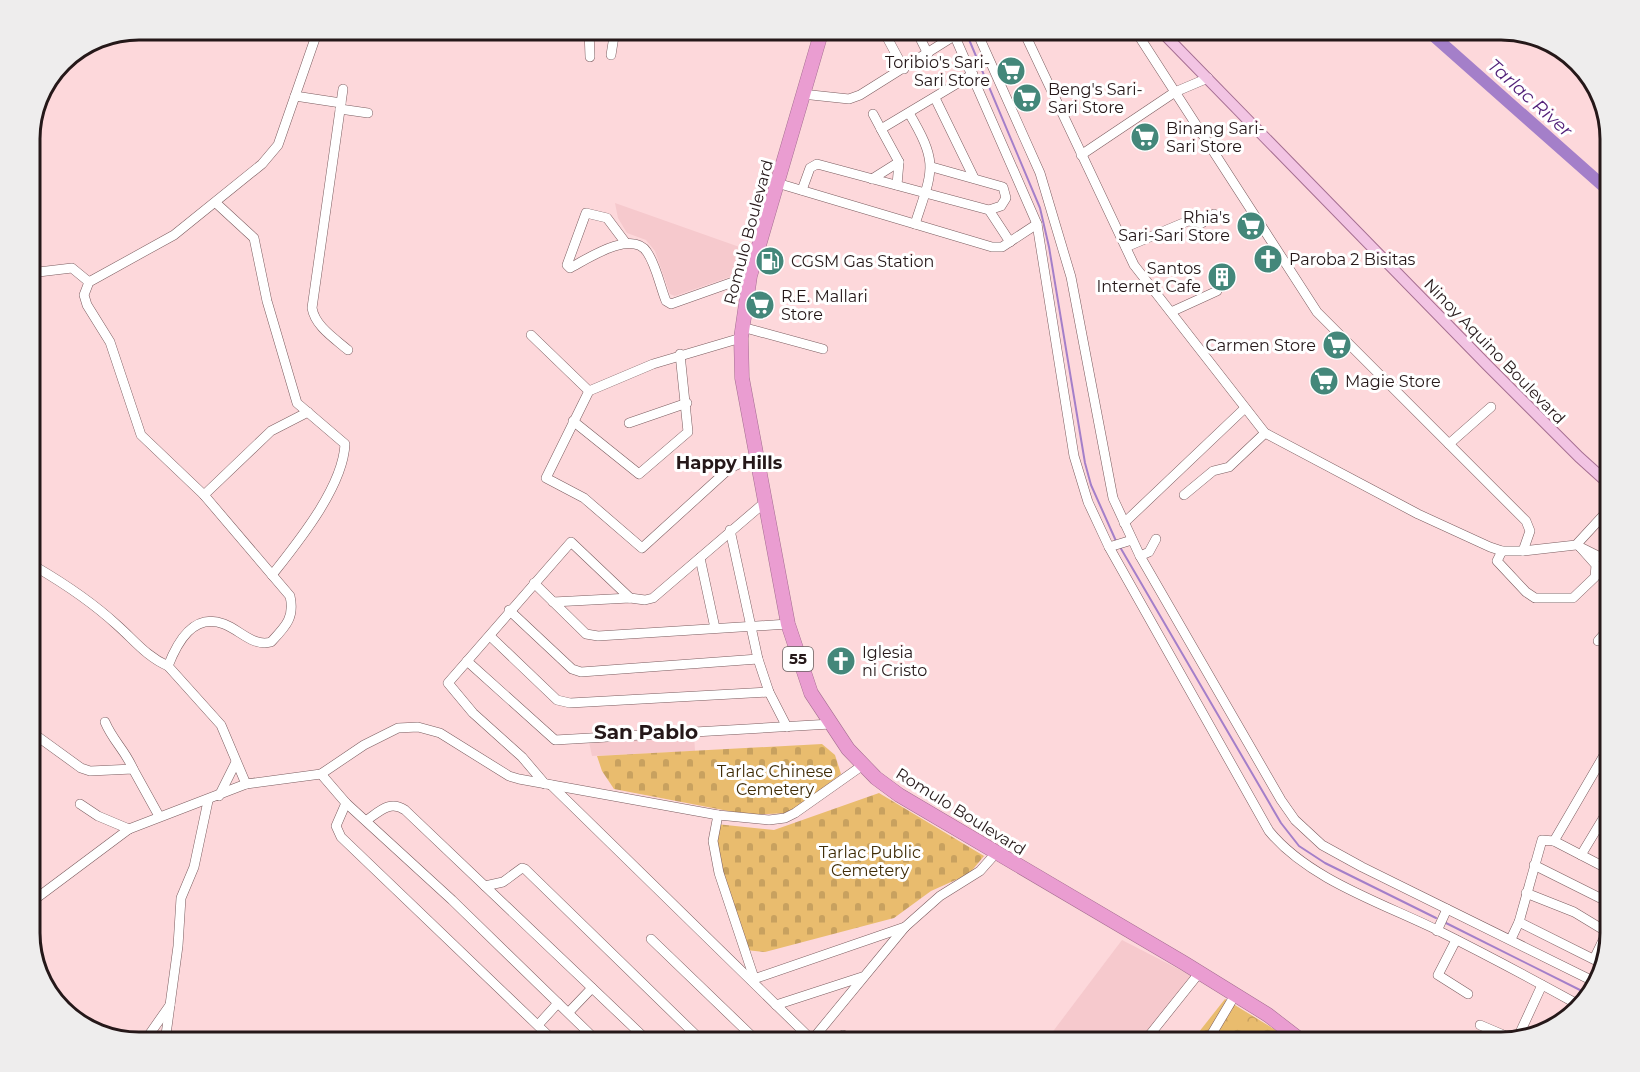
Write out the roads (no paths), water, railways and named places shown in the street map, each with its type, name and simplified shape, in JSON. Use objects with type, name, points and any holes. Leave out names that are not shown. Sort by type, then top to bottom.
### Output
[{"type":"highway","name":"Romulo Boulevard","points":[[819,40],[750,276],[741,333],[742,378],[755,457],[788,624],[811,693],[831,724],[863,765],[899,795],[1200,972],[1290,1031]]},
{"type":"main road","name":"Ninoy Aquino Boulevard","points":[[1170,40],[1487,365],[1600,475]]},
{"type":"street","points":[[168,666],[176,645],[189,629],[206,622],[223,623],[257,643],[271,642],[289,622],[292,608],[290,596],[204,495],[141,435],[115,352],[87,305],[84,295],[88,282],[174,235],[262,164],[278,146],[315,40]]},
{"type":"street","points":[[589,40],[590,57]]},
{"type":"street","points":[[611,55],[613,40]]},
{"type":"street","points":[[888,40],[904,69]]},
{"type":"street","points":[[921,40],[928,54]]},
{"type":"street","points":[[802,94],[849,99],[868,92],[928,54],[945,40]]},
{"type":"street","points":[[956,40],[1037,224],[1074,456],[1088,502],[1109,548],[1269,831],[1282,847],[1322,874],[1456,940],[1572,1001]]},
{"type":"street","points":[[980,40],[1040,173],[1071,277],[1113,498],[1140,556],[1281,800],[1295,820],[1322,845],[1588,978]]},
{"type":"street","points":[[1028,40],[1134,265],[1265,433],[1418,514],[1502,551],[1578,546],[1600,557]]},
{"type":"street","points":[[1141,40],[1317,312],[1530,526],[1523,551]]},
{"type":"street","points":[[881,129],[972,74]]},
{"type":"street","points":[[1081,154],[1175,92],[1208,78]]},
{"type":"street","points":[[343,89],[312,308],[314,317],[321,326],[348,350]]},
{"type":"street","points":[[295,96],[368,113]]},
{"type":"street","points":[[935,98],[974,178]]},
{"type":"street","points":[[909,112],[930,152],[932,167],[915,224]]},
{"type":"street","points":[[873,114],[899,162],[897,185]]},
{"type":"street","points":[[872,178],[899,162]]},
{"type":"street","points":[[802,190],[810,168],[817,164],[989,210],[1001,206],[1006,192],[1003,187],[932,167]]},
{"type":"street","points":[[777,183],[992,247],[1002,247],[1037,224]]},
{"type":"street","points":[[216,203],[254,238],[267,301],[297,403],[345,444],[345,455],[334,482],[311,520],[272,575]]},
{"type":"street","points":[[989,210],[1010,242]]},
{"type":"street","points":[[625,242],[570,268],[567,265],[586,213],[607,218],[625,242],[647,251],[668,304],[750,276]]},
{"type":"street","points":[[1126,247],[1188,221],[1202,223],[1214,214]]},
{"type":"street","points":[[41,272],[72,268],[88,282]]},
{"type":"street","points":[[1171,312],[1218,291]]},
{"type":"street","points":[[755,457],[730,468],[642,548],[584,498],[546,478],[589,391],[680,354],[741,333],[823,349]]},
{"type":"street","points":[[531,335],[589,391]]},
{"type":"street","points":[[573,422],[639,474],[688,432],[687,403],[680,354]]},
{"type":"street","points":[[629,423],[687,403]]},
{"type":"street","points":[[1449,444],[1491,407]]},
{"type":"street","points":[[1124,523],[1245,408]]},
{"type":"street","points":[[204,495],[271,430],[308,412]]},
{"type":"street","points":[[1184,495],[1213,471],[1229,467],[1265,433]]},
{"type":"street","points":[[553,603],[630,598],[645,600],[660,594],[730,530],[764,503]]},
{"type":"street","points":[[1578,546],[1600,520]]},
{"type":"street","points":[[730,530],[753,626],[758,659],[768,692],[787,727]]},
{"type":"street","points":[[1140,556],[1149,552],[1156,539]]},
{"type":"street","points":[[1109,548],[1132,540]]},
{"type":"street","points":[[630,598],[571,542],[509,610],[490,636],[448,683],[449,687],[548,785],[752,979],[803,1031]]},
{"type":"street","points":[[1502,551],[1497,561],[1526,592],[1535,598],[1574,598],[1595,578],[1596,565],[1578,546]]},
{"type":"street","points":[[700,558],[715,628]]},
{"type":"street","points":[[41,570],[75,590],[117,624],[152,659],[168,666],[221,725],[246,784]]},
{"type":"street","points":[[534,583],[586,634],[598,636],[788,624]]},
{"type":"street","points":[[509,610],[572,669],[581,672],[758,659]]},
{"type":"street","points":[[490,636],[557,700],[564,702],[768,692]]},
{"type":"street","points":[[467,661],[555,740],[831,724]]},
{"type":"street","points":[[105,722],[111,738],[125,751],[159,816]]},
{"type":"street","points":[[41,895],[129,829],[159,816],[208,801],[246,784],[321,774],[364,745],[398,728],[418,727],[450,738],[509,776],[718,815],[769,820],[785,818],[824,794],[863,765]]},
{"type":"street","points":[[41,739],[81,768],[90,771],[133,769]]},
{"type":"street","points":[[219,796],[236,762]]},
{"type":"street","points":[[1554,841],[1600,762]]},
{"type":"street","points":[[321,774],[346,803],[367,820],[587,1031]]},
{"type":"street","points":[[166,1031],[178,946],[181,898],[194,867],[208,801]]},
{"type":"street","points":[[346,803],[336,826],[340,837],[544,1031]]},
{"type":"street","points":[[80,804],[98,816],[129,829]]},
{"type":"street","points":[[367,820],[387,806],[399,806],[637,1031]]},
{"type":"street","points":[[718,815],[713,841],[719,873],[752,979]]},
{"type":"street","points":[[1581,855],[1600,824]]},
{"type":"street","points":[[1511,939],[1519,922],[1540,842],[1554,841],[1600,864]]},
{"type":"street","points":[[821,1031],[862,977],[905,927],[940,896],[980,871],[996,853]]},
{"type":"street","points":[[1534,865],[1600,898]]},
{"type":"street","points":[[484,886],[503,882],[522,868],[525,869],[692,1031]]},
{"type":"street","points":[[1527,893],[1600,925]]},
{"type":"street","points":[[1437,931],[1447,909]]},
{"type":"street","points":[[1519,922],[1595,960]]},
{"type":"street","points":[[752,979],[905,927]]},
{"type":"street","points":[[651,939],[747,1031]]},
{"type":"street","points":[[1456,940],[1438,975],[1468,994]]},
{"type":"street","points":[[1153,1031],[1200,972]]},
{"type":"street","points":[[776,1005],[862,977]]},
{"type":"street","points":[[1519,1030],[1542,985]]},
{"type":"street","points":[[569,1012],[592,988]]},
{"type":"street","points":[[1214,1031],[1235,995]]},
{"type":"street","points":[[538,1025],[558,1003]]},
{"type":"street","points":[[152,1031],[170,1005]]},
{"type":"street","points":[[1480,1025],[1496,1031]]},
{"type":"waterway","points":[[969,40],[1040,208],[1049,247],[1085,463],[1091,485],[1116,541]]},
{"type":"waterway","name":"Tarlac River","points":[[1438,40],[1600,183]]},
{"type":"waterway","points":[[1120,547],[1281,823],[1299,846],[1325,863],[1436,918]]},
{"type":"waterway","points":[[1446,923],[1581,990]]},
{"type":"place","name":"Toribio's Sari- Sari Store","points":[[1011,71]]},
{"type":"place","name":"Beng's Sari- Sari Store","points":[[1027,98]]},
{"type":"place","name":"Binang Sari- Sari Store","points":[[1145,137]]},
{"type":"place","name":"Rhia's Sari-Sari Store","points":[[1251,226]]},
{"type":"place","name":"Paroba 2 Bisitas","points":[[1268,259]]},
{"type":"place","name":"CGSM Gas Station","points":[[770,261]]},
{"type":"place","name":"Santos Internet Cafe","points":[[1222,277]]},
{"type":"place","name":"R.E. Mallari Store","points":[[760,305]]},
{"type":"place","name":"Carmen Store","points":[[1337,345]]},
{"type":"place","name":"Magie Store","points":[[1324,381]]},
{"type":"place","name":"Iglesia ni Cristo","points":[[841,661]]},
{"type":"district","name":"Happy Hills","points":[[729,463]]},
{"type":"district","name":"San Pablo","points":[[646,732]]},
{"type":"park label","name":"Tarlac Chinese Cemetery","points":[[775,780]]},
{"type":"park label","name":"Tarlac Public Cemetery","points":[[870,861]]}]
